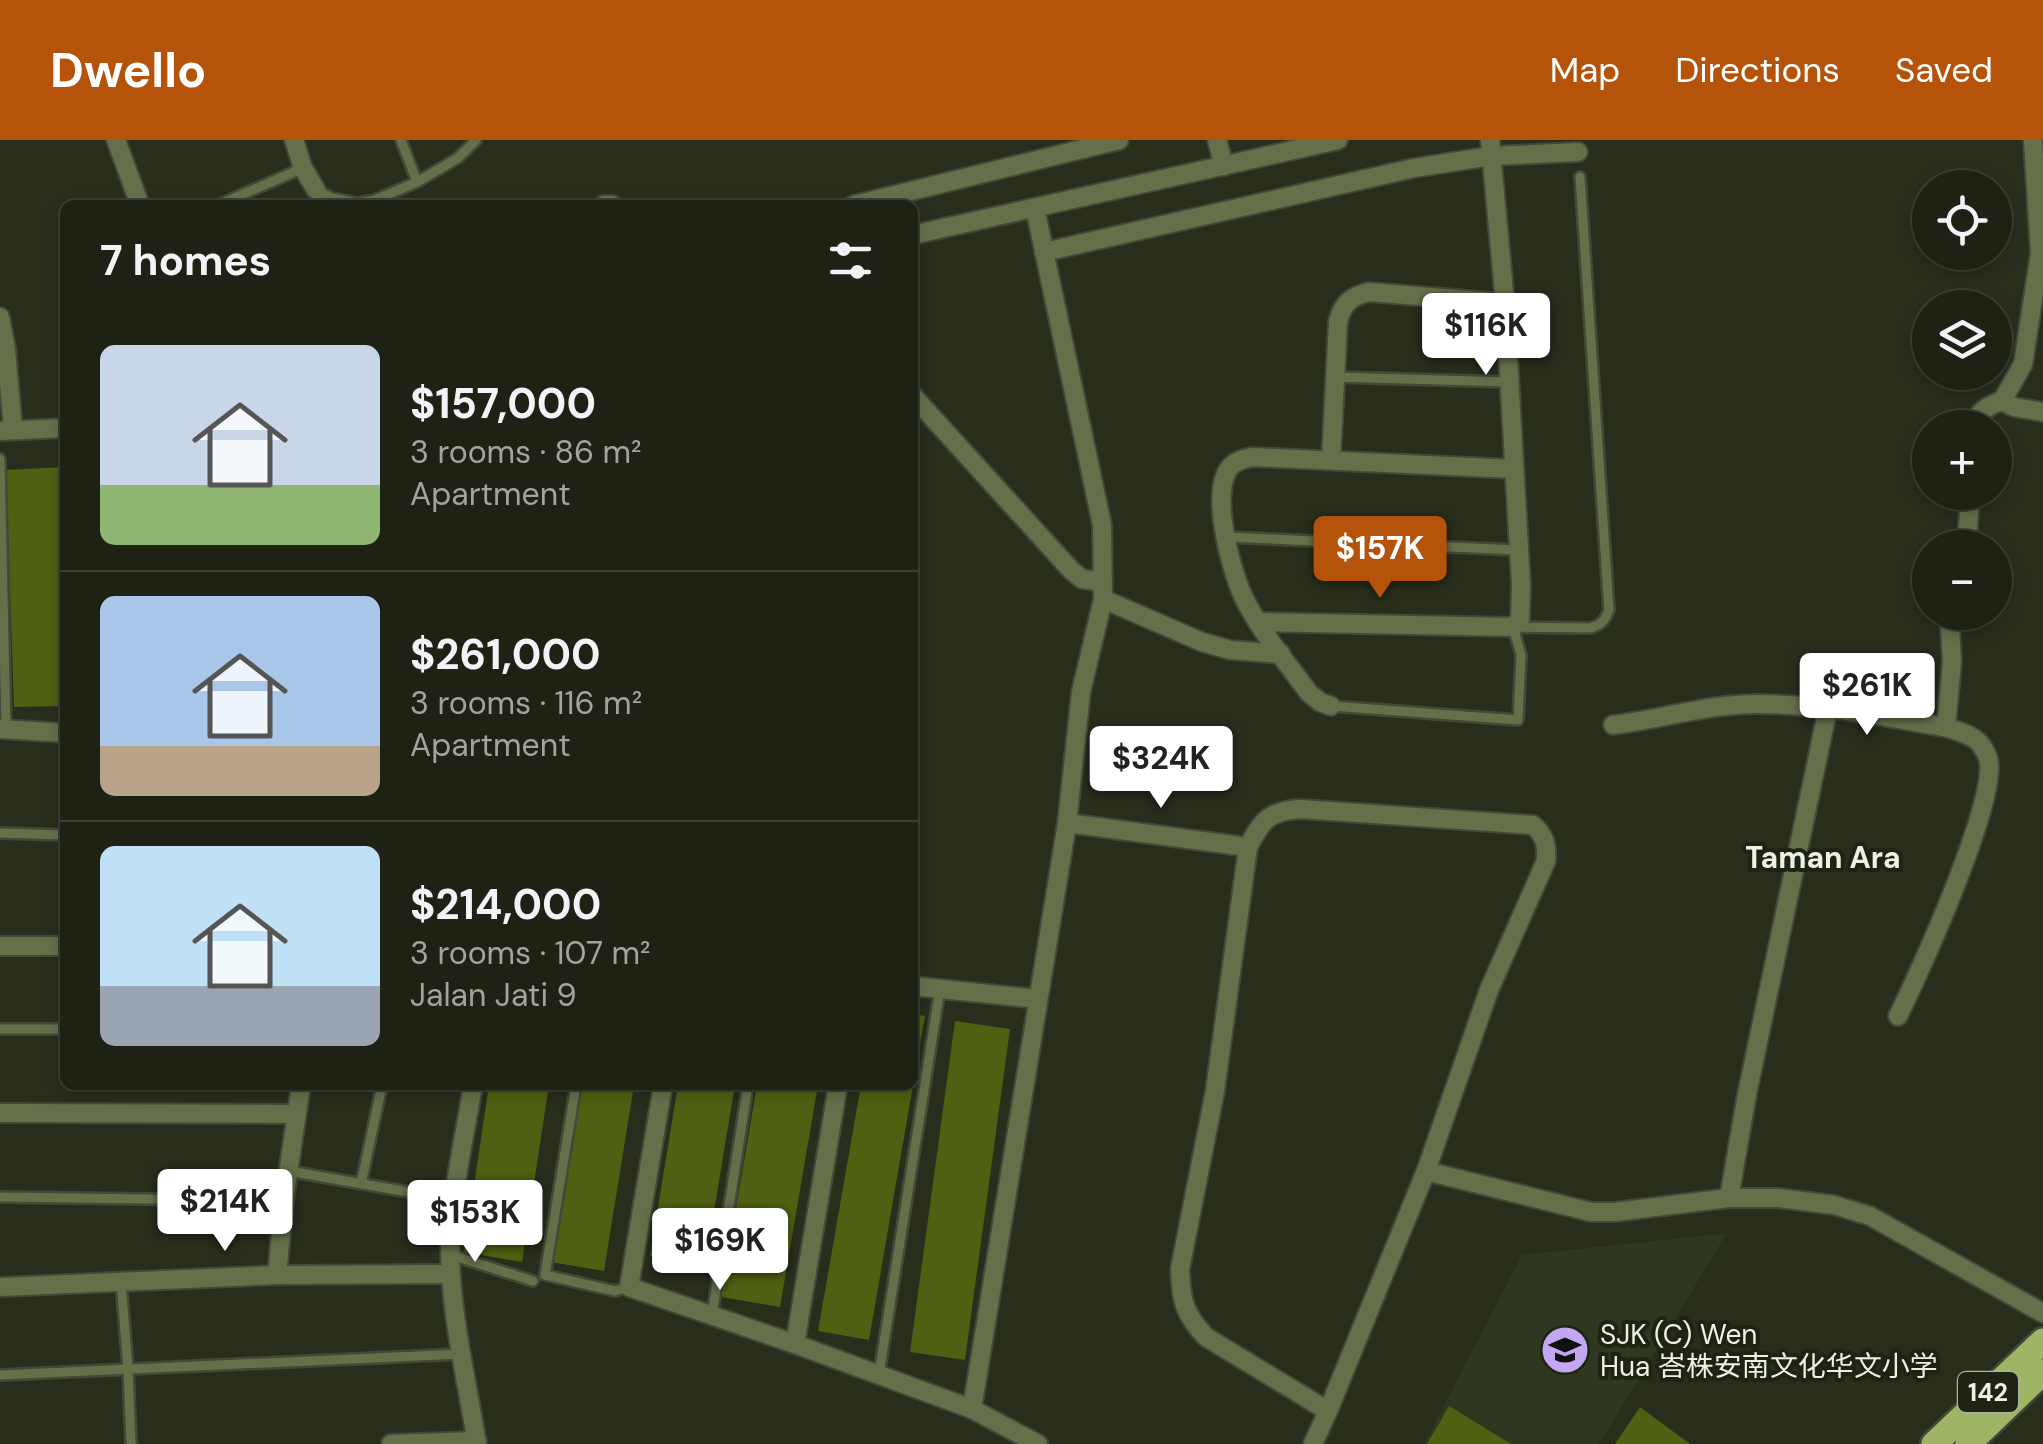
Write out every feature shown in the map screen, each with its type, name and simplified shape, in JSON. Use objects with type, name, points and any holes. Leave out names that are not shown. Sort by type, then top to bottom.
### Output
[{"type":"main road","name":"142","points":[[1934,1444],[2043,1341]]},
{"type":"main road","name":"142","points":[[1968,1444],[2043,1372]]},
{"type":"street","points":[[116,140],[138,200]]},
{"type":"street","points":[[294,140],[303,168],[316,190]]},
{"type":"street","points":[[871,200],[1041,149],[1120,140]]},
{"type":"street","points":[[1218,140],[1224,166]]},
{"type":"street","points":[[918,234],[1338,140]]},
{"type":"street","points":[[2002,402],[2024,364],[2040,252],[2032,140]]},
{"type":"street","points":[[1258,622],[1513,627],[1518,624],[1522,614],[1510,382],[1490,148]]},
{"type":"street","points":[[1044,252],[1490,148],[1578,152]]},
{"type":"street","points":[[972,1409],[1067,822],[1081,692],[1103,591],[1102,525],[1035,208]]},
{"type":"street","points":[[1331,460],[1340,311],[1347,302],[1369,292],[1505,303]]},
{"type":"street","points":[[0,318],[6,349],[7,431],[60,428]]},
{"type":"street","points":[[918,402],[1082,578],[1202,642],[1230,650],[1281,654]]},
{"type":"street","points":[[1984,410],[1990,404],[2002,402],[2043,412]]},
{"type":"street","points":[[1331,706],[1310,693],[1244,600],[1226,537],[1222,500],[1228,468],[1252,457],[1514,469]]},
{"type":"street","points":[[1946,728],[1952,661],[1950,630]]},
{"type":"street","points":[[1613,725],[1756,704],[1828,708],[1946,728],[1982,744],[1990,768],[1979,820],[1947,906],[1898,1016]]},
{"type":"street","points":[[1728,1198],[1828,708]]},
{"type":"street","points":[[3,729],[60,733]]},
{"type":"street","points":[[1313,1444],[1328,1411],[1426,1171],[1489,990],[1546,861],[1544,835],[1533,825],[1300,808],[1269,816],[1248,847],[1216,1090],[1180,1269],[1181,1290],[1184,1308],[1206,1337],[1328,1411]]},
{"type":"street","points":[[1067,822],[1248,847]]},
{"type":"street","points":[[0,946],[60,946]]},
{"type":"street","points":[[918,987],[1038,999]]},
{"type":"street","points":[[278,1275],[299,1090]]},
{"type":"street","points":[[391,1444],[477,1442],[461,1354],[451,1265],[454,1200],[472,1090]]},
{"type":"street","points":[[661,1090],[629,1287],[972,1409],[1038,1444]]},
{"type":"street","points":[[795,1344],[837,1090]]},
{"type":"street","points":[[0,1113],[296,1114]]},
{"type":"street","points":[[1426,1171],[1591,1212],[1728,1198],[1834,1204],[1870,1216],[2043,1314]]},
{"type":"street","points":[[0,1287],[451,1265]]},
{"type":"lane","points":[[401,140],[416,182]]},
{"type":"lane","points":[[374,200],[458,158],[476,140]]},
{"type":"lane","points":[[229,200],[303,168]]},
{"type":"lane","points":[[1331,706],[1518,720],[1522,663],[1513,627],[1589,628],[1606,620],[1609,610],[1580,177]]},
{"type":"lane","points":[[316,190],[345,200]]},
{"type":"lane","points":[[1336,377],[1510,382]]},
{"type":"lane","points":[[0,459],[3,729]]},
{"type":"lane","points":[[1226,537],[1518,550]]},
{"type":"lane","points":[[0,833],[60,835]]},
{"type":"lane","points":[[879,1374],[940,989]]},
{"type":"lane","points":[[0,1029],[60,1030]]},
{"type":"lane","points":[[362,1184],[381,1090]]},
{"type":"lane","points":[[575,1090],[545,1276],[615,1290],[629,1287]]},
{"type":"lane","points":[[712,1315],[747,1090]]},
{"type":"lane","points":[[288,1170],[454,1200]]},
{"type":"lane","points":[[0,1197],[284,1201]]},
{"type":"lane","points":[[451,1265],[533,1281]]},
{"type":"lane","points":[[121,1282],[131,1444]]},
{"type":"lane","points":[[0,1376],[461,1354]]},
{"type":"shaded area","name":"SJK (C) Wen Hua 峇株安南文化华文小学","points":[[1727,1233],[1599,1444],[1424,1444],[1522,1255]]},
{"type":"building","points":[[60,467],[60,706],[14,707],[6,470]]},
{"type":"building","points":[[918,1015],[925,1016],[918,1054]]},
{"type":"building","points":[[955,1021],[1010,1029],[965,1360],[910,1352]]},
{"type":"building","points":[[488,1090],[548,1090],[522,1262],[464,1252]]},
{"type":"building","points":[[577,1090],[633,1090],[604,1271],[551,1262]]},
{"type":"building","points":[[677,1090],[734,1090],[705,1266],[650,1256]]},
{"type":"building","points":[[756,1090],[817,1090],[780,1307],[721,1297]]},
{"type":"building","points":[[860,1090],[912,1090],[869,1340],[818,1331]]},
{"type":"building","points":[[1449,1406],[1511,1444],[1427,1444]]},
{"type":"building","points":[[1640,1407],[1690,1444],[1615,1444]]},
{"type":"place","name":"SJK (C) Wen Hua 峇株安南文化华文小学","points":[[1565,1350]]},
{"type":"district","name":"Taman Ara","points":[[1823,857]]}]
